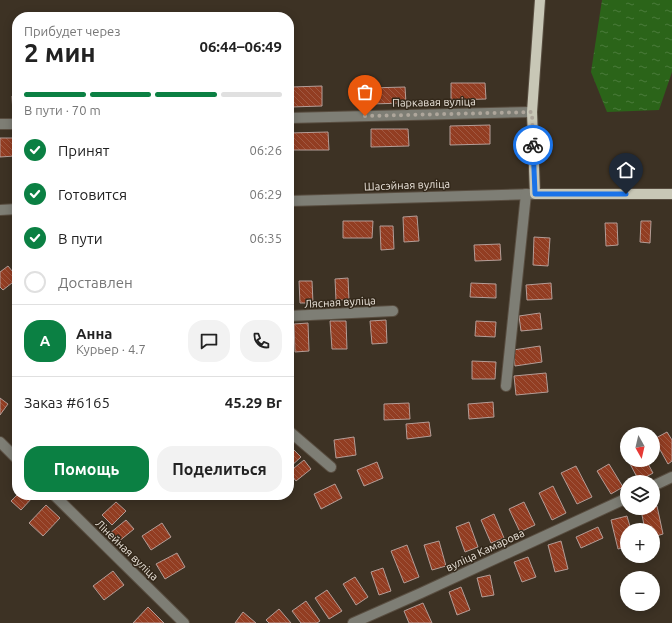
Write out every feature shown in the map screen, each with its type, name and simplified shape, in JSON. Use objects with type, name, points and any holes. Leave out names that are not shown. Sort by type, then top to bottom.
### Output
[{"type":"main road","points":[[530,194],[532,112],[540,0]]},
{"type":"main road","name":"Шасэйная вуліца","points":[[530,194],[672,194]]},
{"type":"street","name":"Паркавая вуліца","points":[[294,118],[532,112]]},
{"type":"street","points":[[0,124],[12,124]]},
{"type":"street","name":"Шасэйная вуліца","points":[[294,201],[530,194]]},
{"type":"street","points":[[506,386],[530,194]]},
{"type":"street","points":[[0,210],[12,209]]},
{"type":"street","name":"Лясная вуліца","points":[[294,316],[393,311]]},
{"type":"street","points":[[294,435],[332,468]]},
{"type":"street","points":[[0,442],[12,454]]},
{"type":"street","points":[[660,483],[672,477]]},
{"type":"street","name":"Лінейная вуліца","points":[[59,500],[184,623]]},
{"type":"street","name":"вуліца Камарова","points":[[353,623],[620,501]]},
{"type":"water","points":[[602,0],[672,0],[672,72],[659,110],[607,112],[591,72]]},
{"type":"building","points":[[451,83],[485,83],[486,99],[451,100]]},
{"type":"building","points":[[322,86],[322,106],[294,107],[294,87]]},
{"type":"building","points":[[405,87],[406,103],[370,104],[369,88]]},
{"type":"building","points":[[490,125],[490,144],[450,145],[450,126]]},
{"type":"building","points":[[371,129],[408,129],[409,146],[371,147]]},
{"type":"building","points":[[328,132],[329,150],[294,150],[294,133]]},
{"type":"building","points":[[0,138],[12,138],[12,156],[0,157]]},
{"type":"building","points":[[417,216],[419,241],[404,242],[403,217]]},
{"type":"building","points":[[343,221],[373,221],[372,238],[343,238]]},
{"type":"building","points":[[641,221],[651,221],[650,243],[640,242]]},
{"type":"building","points":[[605,223],[617,223],[618,245],[606,246]]},
{"type":"building","points":[[380,226],[393,226],[394,249],[381,250]]},
{"type":"building","points":[[534,237],[550,238],[548,266],[533,265]]},
{"type":"building","points":[[500,244],[501,260],[475,261],[474,245]]},
{"type":"building","points":[[8,266],[12,271],[12,283],[3,290],[0,287],[0,272]]},
{"type":"building","points":[[348,278],[349,300],[336,300],[335,279]]},
{"type":"building","points":[[299,281],[312,281],[313,303],[300,303]]},
{"type":"building","points":[[471,283],[496,284],[496,298],[470,297]]},
{"type":"building","points":[[551,283],[552,299],[527,300],[526,285]]},
{"type":"building","points":[[540,313],[542,329],[521,331],[519,316]]},
{"type":"building","points":[[386,320],[387,343],[372,344],[370,321]]},
{"type":"building","points":[[330,321],[346,321],[347,349],[332,349]]},
{"type":"building","points":[[476,321],[496,322],[495,337],[475,336]]},
{"type":"building","points":[[308,323],[309,351],[295,352],[294,324]]},
{"type":"building","points":[[540,346],[542,362],[515,366],[513,350]]},
{"type":"building","points":[[472,361],[496,362],[495,379],[472,379]]},
{"type":"building","points":[[546,373],[548,392],[516,395],[514,376]]},
{"type":"building","points":[[0,398],[8,404],[0,415]]},
{"type":"building","points":[[493,402],[494,417],[469,419],[468,404]]},
{"type":"building","points":[[409,403],[410,419],[384,420],[384,404]]},
{"type":"building","points":[[429,422],[431,436],[407,439],[406,424]]},
{"type":"building","points":[[667,432],[672,440],[672,461],[668,464],[660,450],[660,436]]},
{"type":"building","points":[[354,437],[356,455],[336,458],[334,440]]},
{"type":"building","points":[[294,450],[301,457],[294,463]]},
{"type":"building","points":[[304,460],[311,469],[296,481],[294,478],[294,468]]},
{"type":"building","points":[[377,462],[383,478],[364,486],[357,470]]},
{"type":"building","points":[[609,464],[620,482],[620,489],[611,494],[597,471]]},
{"type":"building","points":[[576,466],[592,497],[577,504],[561,473]]},
{"type":"building","points":[[632,467],[650,467],[653,473],[650,475],[636,475]]},
{"type":"building","points":[[335,484],[342,498],[321,509],[314,494]]},
{"type":"building","points":[[553,486],[566,513],[552,520],[539,493]]},
{"type":"building","points":[[12,500],[30,500],[21,510],[11,501]]},
{"type":"building","points":[[116,502],[126,511],[112,525],[102,515]]},
{"type":"building","points":[[524,502],[535,525],[520,532],[509,509]]},
{"type":"building","points":[[46,505],[60,518],[43,536],[29,523]]},
{"type":"building","points":[[494,514],[504,538],[491,543],[481,520]]},
{"type":"building","points":[[642,515],[659,515],[663,534],[660,535],[660,523],[644,523]]},
{"type":"building","points":[[627,516],[629,523],[620,523],[620,549],[618,549],[611,520]]},
{"type":"building","points":[[126,520],[134,529],[118,542],[110,533]]},
{"type":"building","points":[[469,522],[478,547],[465,552],[456,527]]},
{"type":"building","points":[[162,523],[171,537],[151,550],[142,536]]},
{"type":"building","points":[[598,527],[603,538],[581,548],[576,537]]},
{"type":"building","points":[[439,541],[446,566],[432,570],[424,545]]},
{"type":"building","points":[[561,541],[568,569],[555,572],[548,545]]},
{"type":"building","points":[[407,545],[419,577],[404,583],[391,551]]},
{"type":"building","points":[[177,553],[185,567],[165,579],[156,564]]},
{"type":"building","points":[[528,557],[536,577],[522,582],[514,562]]},
{"type":"building","points":[[383,568],[391,591],[379,595],[371,572]]},
{"type":"building","points":[[113,571],[124,585],[104,600],[93,586]]},
{"type":"building","points":[[490,575],[494,595],[482,597],[477,578]]},
{"type":"building","points":[[355,577],[368,597],[356,605],[343,584]]},
{"type":"building","points":[[461,587],[470,610],[457,615],[449,592]]},
{"type":"building","points":[[327,590],[342,611],[329,619],[315,598]]},
{"type":"building","points":[[306,601],[320,621],[317,623],[301,623],[292,611]]},
{"type":"building","points":[[423,603],[432,623],[409,623],[404,611]]},
{"type":"building","points":[[148,607],[164,623],[133,623]]},
{"type":"building","points":[[279,609],[291,623],[269,623],[266,620]]},
{"type":"building","points":[[243,612],[256,623],[235,623]]},
{"type":"way so far","points":[[365,116],[532,112],[533,145]]},
{"type":"route","points":[[533,145],[535,194],[626,194]]}]
